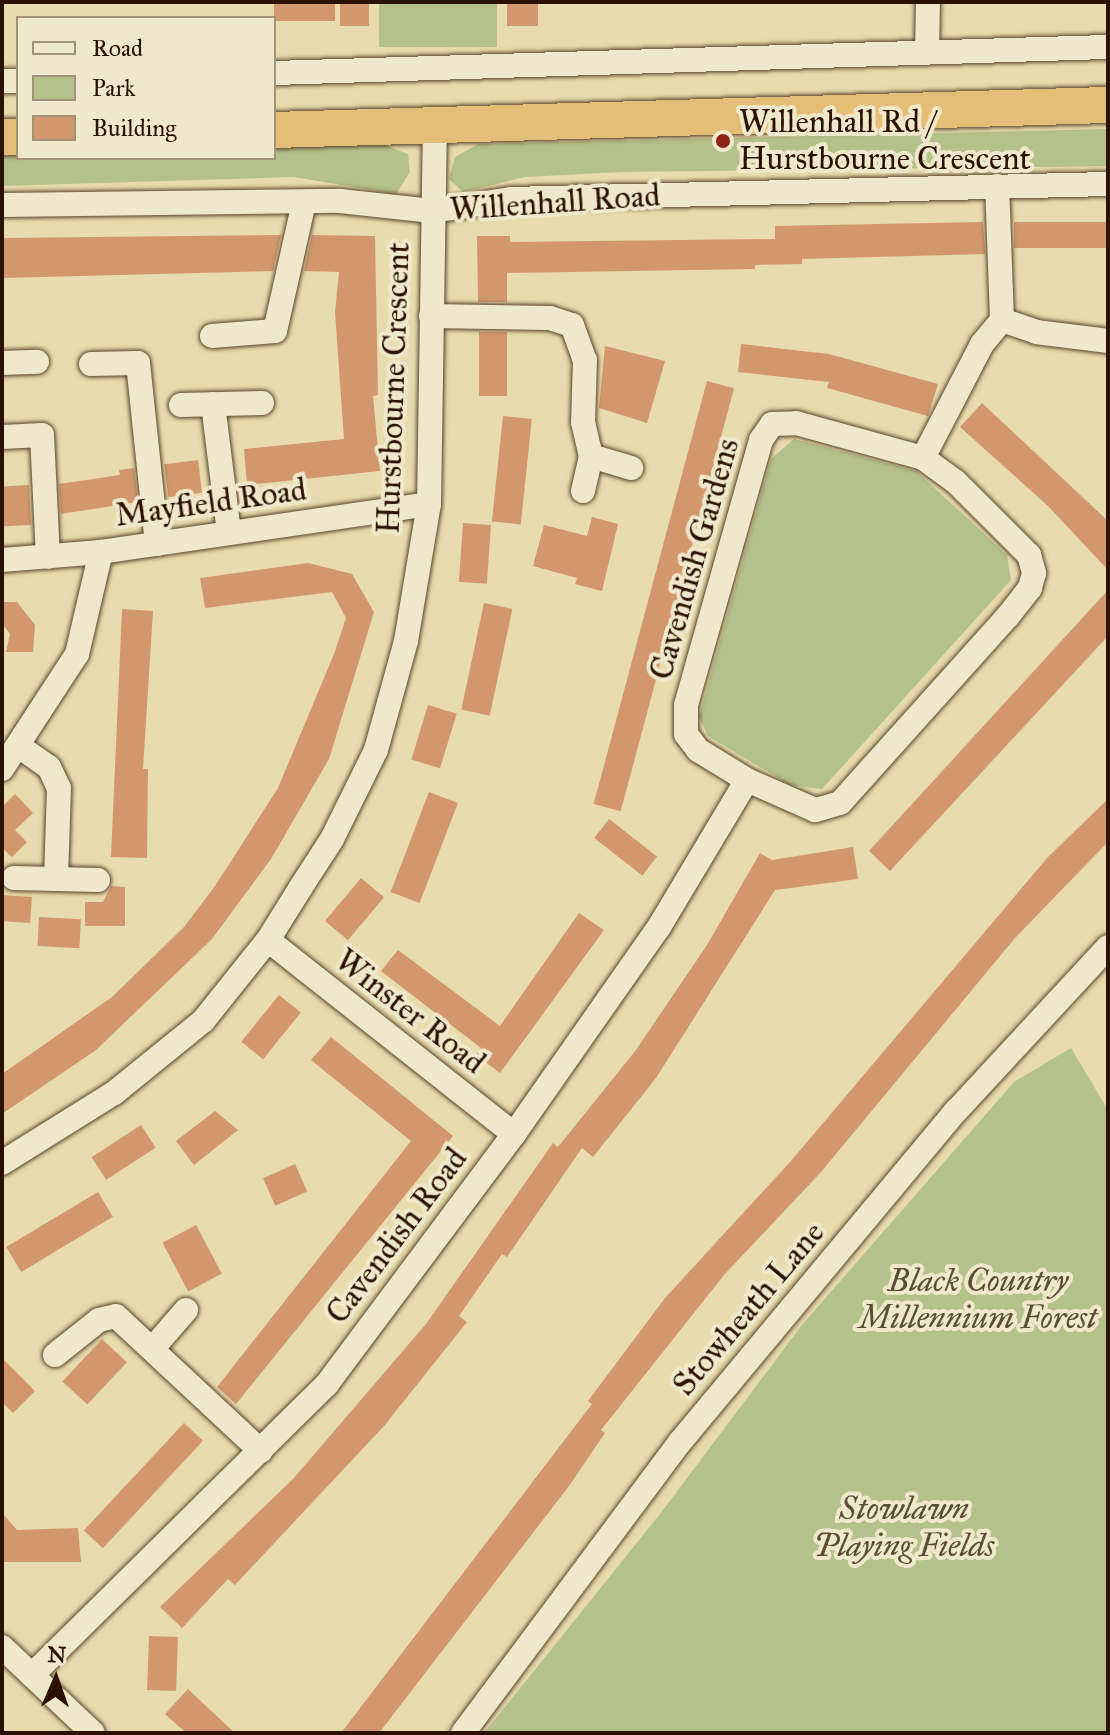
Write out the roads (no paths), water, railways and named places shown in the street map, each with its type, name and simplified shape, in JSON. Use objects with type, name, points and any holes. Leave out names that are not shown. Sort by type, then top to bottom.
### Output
[{"type":"highway","points":[[276,130],[1108,105]]},
{"type":"street","points":[[927,52],[928,2]]},
{"type":"street","points":[[276,73],[1108,47]]},
{"type":"street","name":"Hurstbourne Crescent","points":[[2,1163],[114,1093],[203,1021],[268,940],[332,839],[376,750],[406,641],[429,504],[435,126]]},
{"type":"street","name":"Willenhall Road","points":[[2,205],[304,202],[432,211],[511,199],[1108,184]]},
{"type":"street","points":[[923,458],[982,344],[1002,320],[997,186]]},
{"type":"street","points":[[212,336],[275,331],[304,202]]},
{"type":"street","points":[[431,316],[550,318],[572,325],[585,360],[583,422],[591,456],[583,491]]},
{"type":"street","points":[[1002,320],[1036,332],[1108,341]]},
{"type":"street","points":[[2,363],[37,362]]},
{"type":"street","points":[[91,364],[138,363],[157,544]]},
{"type":"street","points":[[181,405],[262,403]]},
{"type":"street","points":[[213,404],[229,532]]},
{"type":"street","name":"Cavendish Gardens","points":[[796,423],[923,458],[955,481],[1029,555],[1034,573],[1030,588],[840,803],[815,810],[747,780],[698,750],[686,734],[686,705],[761,440],[772,424],[796,423]]},
{"type":"street","points":[[2,437],[42,435],[48,557]]},
{"type":"street","points":[[591,456],[631,468]]},
{"type":"street","name":"Mayfield Road","points":[[2,560],[101,552],[429,504]]},
{"type":"street","points":[[2,769],[20,747],[77,654],[101,552]]},
{"type":"street","points":[[20,747],[49,767],[59,788],[56,878]]},
{"type":"street","name":"Cavendish Road","points":[[32,1675],[327,1384],[514,1134],[659,927],[747,780]]},
{"type":"street","points":[[14,878],[98,880]]},
{"type":"street","name":"Winster Road","points":[[268,940],[514,1134]]},
{"type":"street","name":"Stowheath Lane","points":[[463,1733],[690,1430],[957,1110],[1108,947]]},
{"type":"street","points":[[154,1347],[186,1310]]},
{"type":"street","points":[[55,1355],[99,1320],[116,1316],[154,1347],[261,1451]]},
{"type":"street","points":[[2,1647],[93,1733]]},
{"type":"place","name":"Willenhall Rd / Hurstbourne Crescent","points":[[723,141]]},
{"type":"park label","name":"Black Country Millennium Forest","points":[[978,1300]]},
{"type":"park label","name":"Stowlawn Playing Fields","points":[[904,1528]]}]
